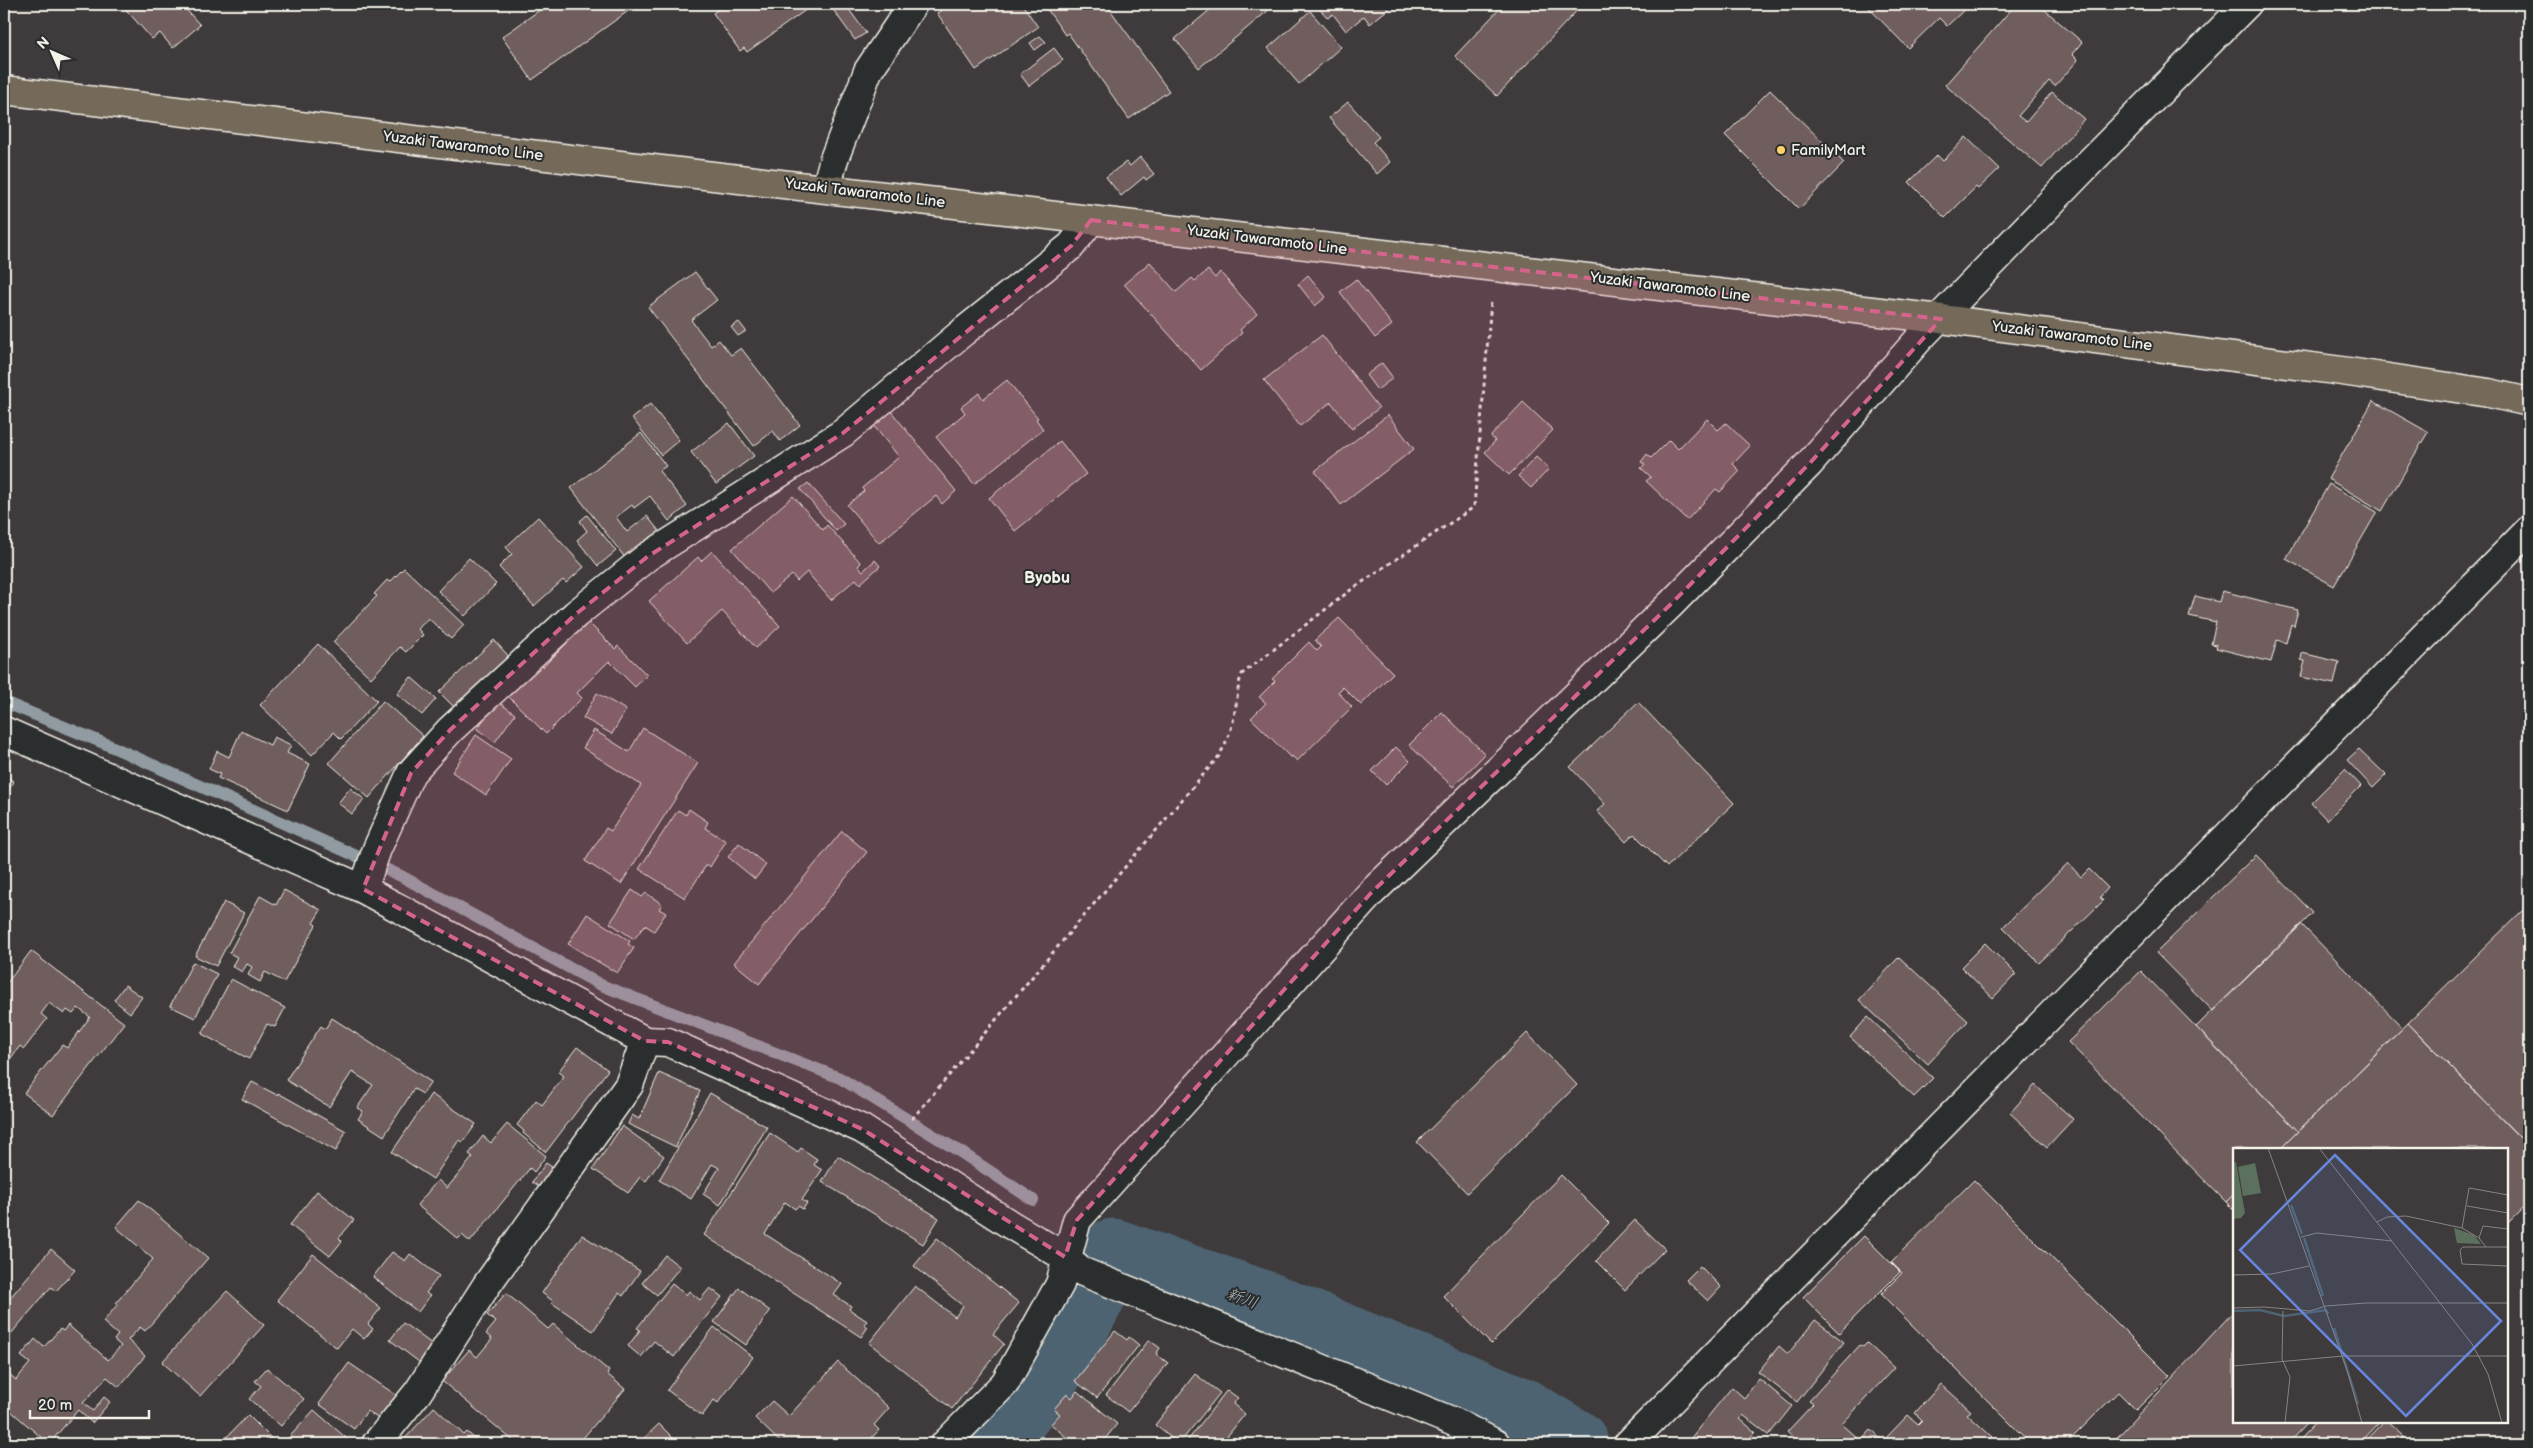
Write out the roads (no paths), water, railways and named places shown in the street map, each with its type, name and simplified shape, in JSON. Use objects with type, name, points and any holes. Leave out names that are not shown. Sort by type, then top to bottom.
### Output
[{"type":"main road","name":"Yuzaki Tawaramoto Line","points":[[4,90],[1941,319],[2342,371],[2489,392],[2529,402]]},
{"type":"street","points":[[826,188],[834,158],[868,71],[913,4]]},
{"type":"street","points":[[945,1444],[1005,1383],[1060,1284],[1065,1257],[1077,1220],[1371,893],[1670,606],[1809,464],[1919,339],[1941,319],[2091,161],[2247,4]]},
{"type":"street","points":[[363,889],[377,848],[411,773],[464,717],[576,614],[647,557],[843,433],[963,332],[1071,246],[1091,220]]},
{"type":"street","points":[[1628,1444],[2529,530]]},
{"type":"street","points":[[4,731],[363,889],[645,1041],[668,1042],[862,1129],[1011,1225],[1065,1257],[1083,1272],[1454,1422],[1496,1444]]},
{"type":"street","points":[[376,1444],[418,1392],[486,1286],[629,1085],[645,1041]]},
{"type":"waterway","points":[[4,702],[106,744],[401,876],[601,985],[840,1078],[962,1153],[1033,1200]]},
{"type":"waterway","points":[[1100,1244],[1113,1254]]},
{"type":"waterway","name":"新川","points":[[992,1444],[1055,1360],[1113,1254],[1263,1306],[1519,1412],[1573,1444]]},
{"type":"place","name":"FamilyMart","points":[[1781,150]]},
{"type":"district","name":"Byobu","points":[[1047,578]]}]
